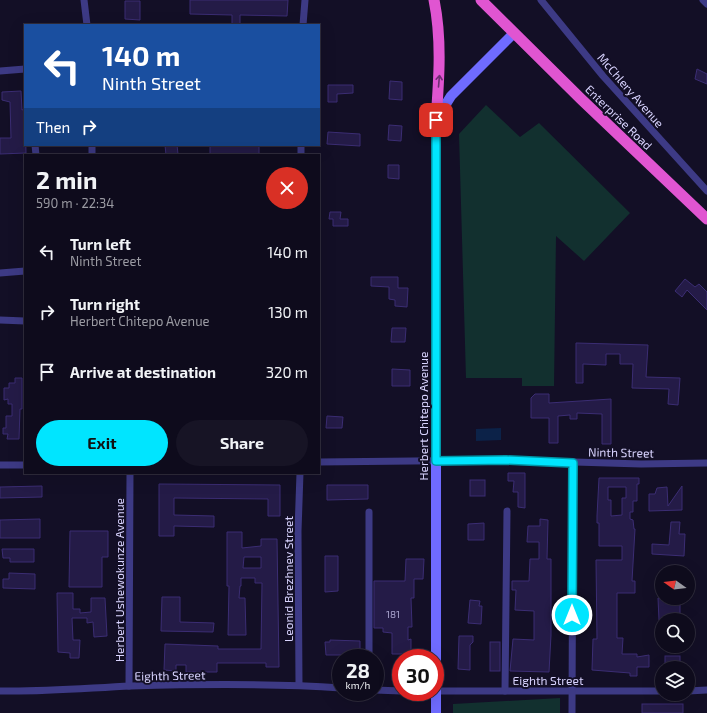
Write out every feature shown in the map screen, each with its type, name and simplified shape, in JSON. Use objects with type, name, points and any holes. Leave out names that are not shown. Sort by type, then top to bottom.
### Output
[{"type":"highway","points":[[434,0],[437,13],[440,74],[436,120]]},
{"type":"highway","name":"Enterprise Road","points":[[481,0],[581,99],[706,217]]},
{"type":"main road","points":[[436,120],[451,96],[514,32]]},
{"type":"main road","name":"Herbert Chitepo Avenue","points":[[436,120],[436,649]]},
{"type":"main road","name":"Herbert Chitepo Avenue","points":[[436,701],[436,713]]},
{"type":"street","points":[[84,0],[87,24]]},
{"type":"street","points":[[303,24],[305,0]]},
{"type":"street","name":"McChlery Avenue","points":[[541,0],[603,76],[707,191]]},
{"type":"street","points":[[703,0],[707,4]]},
{"type":"street","points":[[0,71],[24,69]]},
{"type":"street","points":[[0,273],[24,271]]},
{"type":"street","points":[[0,320],[24,321]]},
{"type":"street","name":"Ninth Street","points":[[320,462],[506,460],[573,463],[707,463]]},
{"type":"street","points":[[572,713],[573,463]]},
{"type":"street","points":[[0,465],[24,465]]},
{"type":"street","name":"Herbert Ushewokunze Avenue","points":[[129,686],[130,474]]},
{"type":"street","name":"Leonid Brezhnev Street","points":[[299,685],[298,531],[300,474]]},
{"type":"street","points":[[505,691],[506,511]]},
{"type":"street","points":[[368,512],[369,649]]},
{"type":"street","name":"Eighth Street","points":[[0,691],[45,692],[129,686],[299,685],[332,687]]},
{"type":"street","points":[[695,690],[707,690]]},
{"type":"street","name":"Eighth Street","points":[[444,691],[655,691]]},
{"type":"green space","points":[[486,105],[520,137],[539,123],[630,213],[584,261],[556,236],[554,386],[522,386],[522,378],[466,378],[459,134]]},
{"type":"green space","points":[[560,698],[560,713],[453,713],[453,704]]},
{"type":"water","points":[[501,428],[501,440],[476,441],[476,429]]},
{"type":"building","points":[[190,0],[288,0],[287,16],[240,15],[240,24],[232,24],[232,15],[190,14]]},
{"type":"building","points":[[125,1],[140,1],[140,20],[125,19]]},
{"type":"building","points":[[697,69],[707,74],[707,84],[695,79]]},
{"type":"building","points":[[390,81],[402,82],[402,100],[389,99]]},
{"type":"building","points":[[328,85],[353,85],[353,93],[337,94],[337,102],[328,102]]},
{"type":"building","points":[[21,91],[22,110],[24,109],[24,146],[26,146],[26,153],[0,154],[0,138],[11,138],[10,102],[2,100],[2,92]]},
{"type":"building","points":[[389,125],[402,126],[401,141],[388,140]]},
{"type":"building","points":[[328,132],[360,134],[360,146],[327,144]]},
{"type":"building","points":[[165,146],[177,146],[178,154],[166,154]]},
{"type":"building","points":[[210,146],[259,146],[259,154],[210,154]]},
{"type":"building","points":[[388,165],[399,165],[399,179],[388,178]]},
{"type":"building","points":[[330,212],[341,212],[340,219],[348,219],[348,226],[333,226],[333,219],[329,219]]},
{"type":"building","points":[[371,277],[398,277],[398,288],[408,288],[407,307],[395,306],[395,300],[389,299],[389,287],[371,286]]},
{"type":"building","points":[[685,279],[695,287],[699,284],[707,292],[707,310],[687,290],[682,297],[675,291]]},
{"type":"building","points":[[392,328],[406,328],[405,342],[391,342]]},
{"type":"building","points":[[576,343],[648,345],[646,377],[680,378],[678,405],[668,404],[669,389],[632,388],[633,364],[620,364],[620,354],[606,354],[606,365],[583,364],[583,383],[576,383]]},
{"type":"building","points":[[392,369],[410,370],[410,386],[392,386]]},
{"type":"building","points":[[15,378],[22,378],[22,409],[20,409],[19,439],[7,439],[8,434],[3,434],[3,428],[6,428],[6,416],[12,416],[12,404],[8,404],[8,399],[4,400],[4,388],[9,388],[9,383],[15,383]]},
{"type":"building","points":[[535,394],[549,394],[549,403],[611,399],[611,444],[602,444],[602,414],[577,413],[577,419],[570,419],[570,415],[558,416],[558,443],[549,443],[549,418],[531,418],[531,398]]},
{"type":"building","points":[[327,416],[343,417],[342,428],[326,428]]},
{"type":"building","points":[[508,473],[525,473],[525,508],[518,507],[518,492],[513,492],[514,481],[508,481]]},
{"type":"building","points":[[599,478],[639,478],[639,484],[637,484],[637,501],[633,501],[633,512],[630,512],[630,519],[633,520],[635,529],[632,581],[635,581],[635,593],[617,593],[617,638],[623,638],[622,654],[637,654],[637,657],[649,655],[649,667],[637,667],[637,676],[630,676],[630,673],[592,670],[593,639],[597,639],[596,560],[622,560],[622,546],[599,546],[599,523],[597,523]],"holes":[[[608,487],[626,487],[626,498],[622,498],[622,515],[611,516],[611,500],[608,500]]]},
{"type":"building","points":[[470,480],[485,480],[485,496],[470,496]]},
{"type":"building","points":[[159,484],[280,485],[280,516],[268,516],[268,499],[174,498],[174,515],[214,516],[214,527],[174,526],[174,536],[159,536]]},
{"type":"building","points":[[327,485],[368,485],[368,499],[327,500]]},
{"type":"building","points":[[42,486],[42,497],[0,498],[0,487]]},
{"type":"building","points":[[682,486],[682,510],[649,511],[649,494],[655,494],[657,488],[667,487],[668,506]]},
{"type":"building","points":[[40,519],[40,538],[0,538],[0,520]]},
{"type":"building","points":[[540,519],[548,520],[547,559],[551,559],[551,635],[549,672],[510,671],[513,639],[534,640],[534,611],[515,610],[516,590],[512,590],[512,581],[529,581],[530,559],[539,559],[539,542],[527,542],[528,526],[540,526]]},
{"type":"building","points":[[671,522],[680,522],[679,534],[685,534],[684,556],[652,554],[652,544],[669,545]]},
{"type":"building","points":[[484,523],[484,540],[468,540],[468,524]]},
{"type":"building","points":[[70,531],[108,531],[108,557],[102,557],[102,587],[69,587]]},
{"type":"building","points":[[227,532],[242,532],[242,548],[261,546],[261,539],[277,539],[279,667],[266,667],[266,663],[217,663],[217,672],[186,672],[186,665],[176,665],[176,671],[164,670],[165,644],[218,646],[218,649],[261,649],[262,583],[255,583],[255,578],[241,578],[239,598],[245,598],[246,635],[228,635],[229,586],[227,586]],"holes":[[[244,557],[261,557],[261,568],[243,568]]]},
{"type":"building","points":[[2,549],[34,549],[34,562],[10,562],[10,558],[3,558]]},
{"type":"building","points":[[325,556],[338,556],[338,591],[325,592]]},
{"type":"building","points":[[406,559],[424,559],[423,579],[414,579],[414,598],[411,598],[412,627],[408,627],[408,640],[411,639],[411,649],[392,649],[392,633],[383,632],[383,628],[374,628],[374,581],[405,581]]},
{"type":"building","points":[[9,573],[35,574],[35,589],[3,588],[3,579],[9,579]]},
{"type":"building","points":[[57,593],[73,593],[73,609],[80,609],[80,613],[91,612],[91,598],[105,598],[107,636],[94,637],[93,622],[87,623],[87,618],[72,618],[73,640],[80,640],[79,658],[70,658],[70,653],[58,652]]},
{"type":"building","points":[[162,597],[180,597],[180,622],[214,623],[213,632],[161,631]]},
{"type":"building","points":[[470,600],[480,601],[479,606],[482,606],[481,624],[468,623]]},
{"type":"building","points":[[658,605],[680,605],[680,613],[659,613]]},
{"type":"building","points":[[459,636],[473,636],[473,642],[470,645],[470,670],[458,669]]},
{"type":"building","points":[[330,640],[360,641],[360,649],[332,649],[332,655],[326,655],[325,642],[330,642]]},
{"type":"building","points":[[490,642],[500,642],[500,671],[490,671]]},
{"type":"building","points":[[665,656],[680,656],[680,661],[665,661]]},
{"type":"building","points":[[642,704],[683,704],[683,713],[642,713]]},
{"type":"route","points":[[436,120],[436,461],[506,460],[573,463],[572,615]]}]
